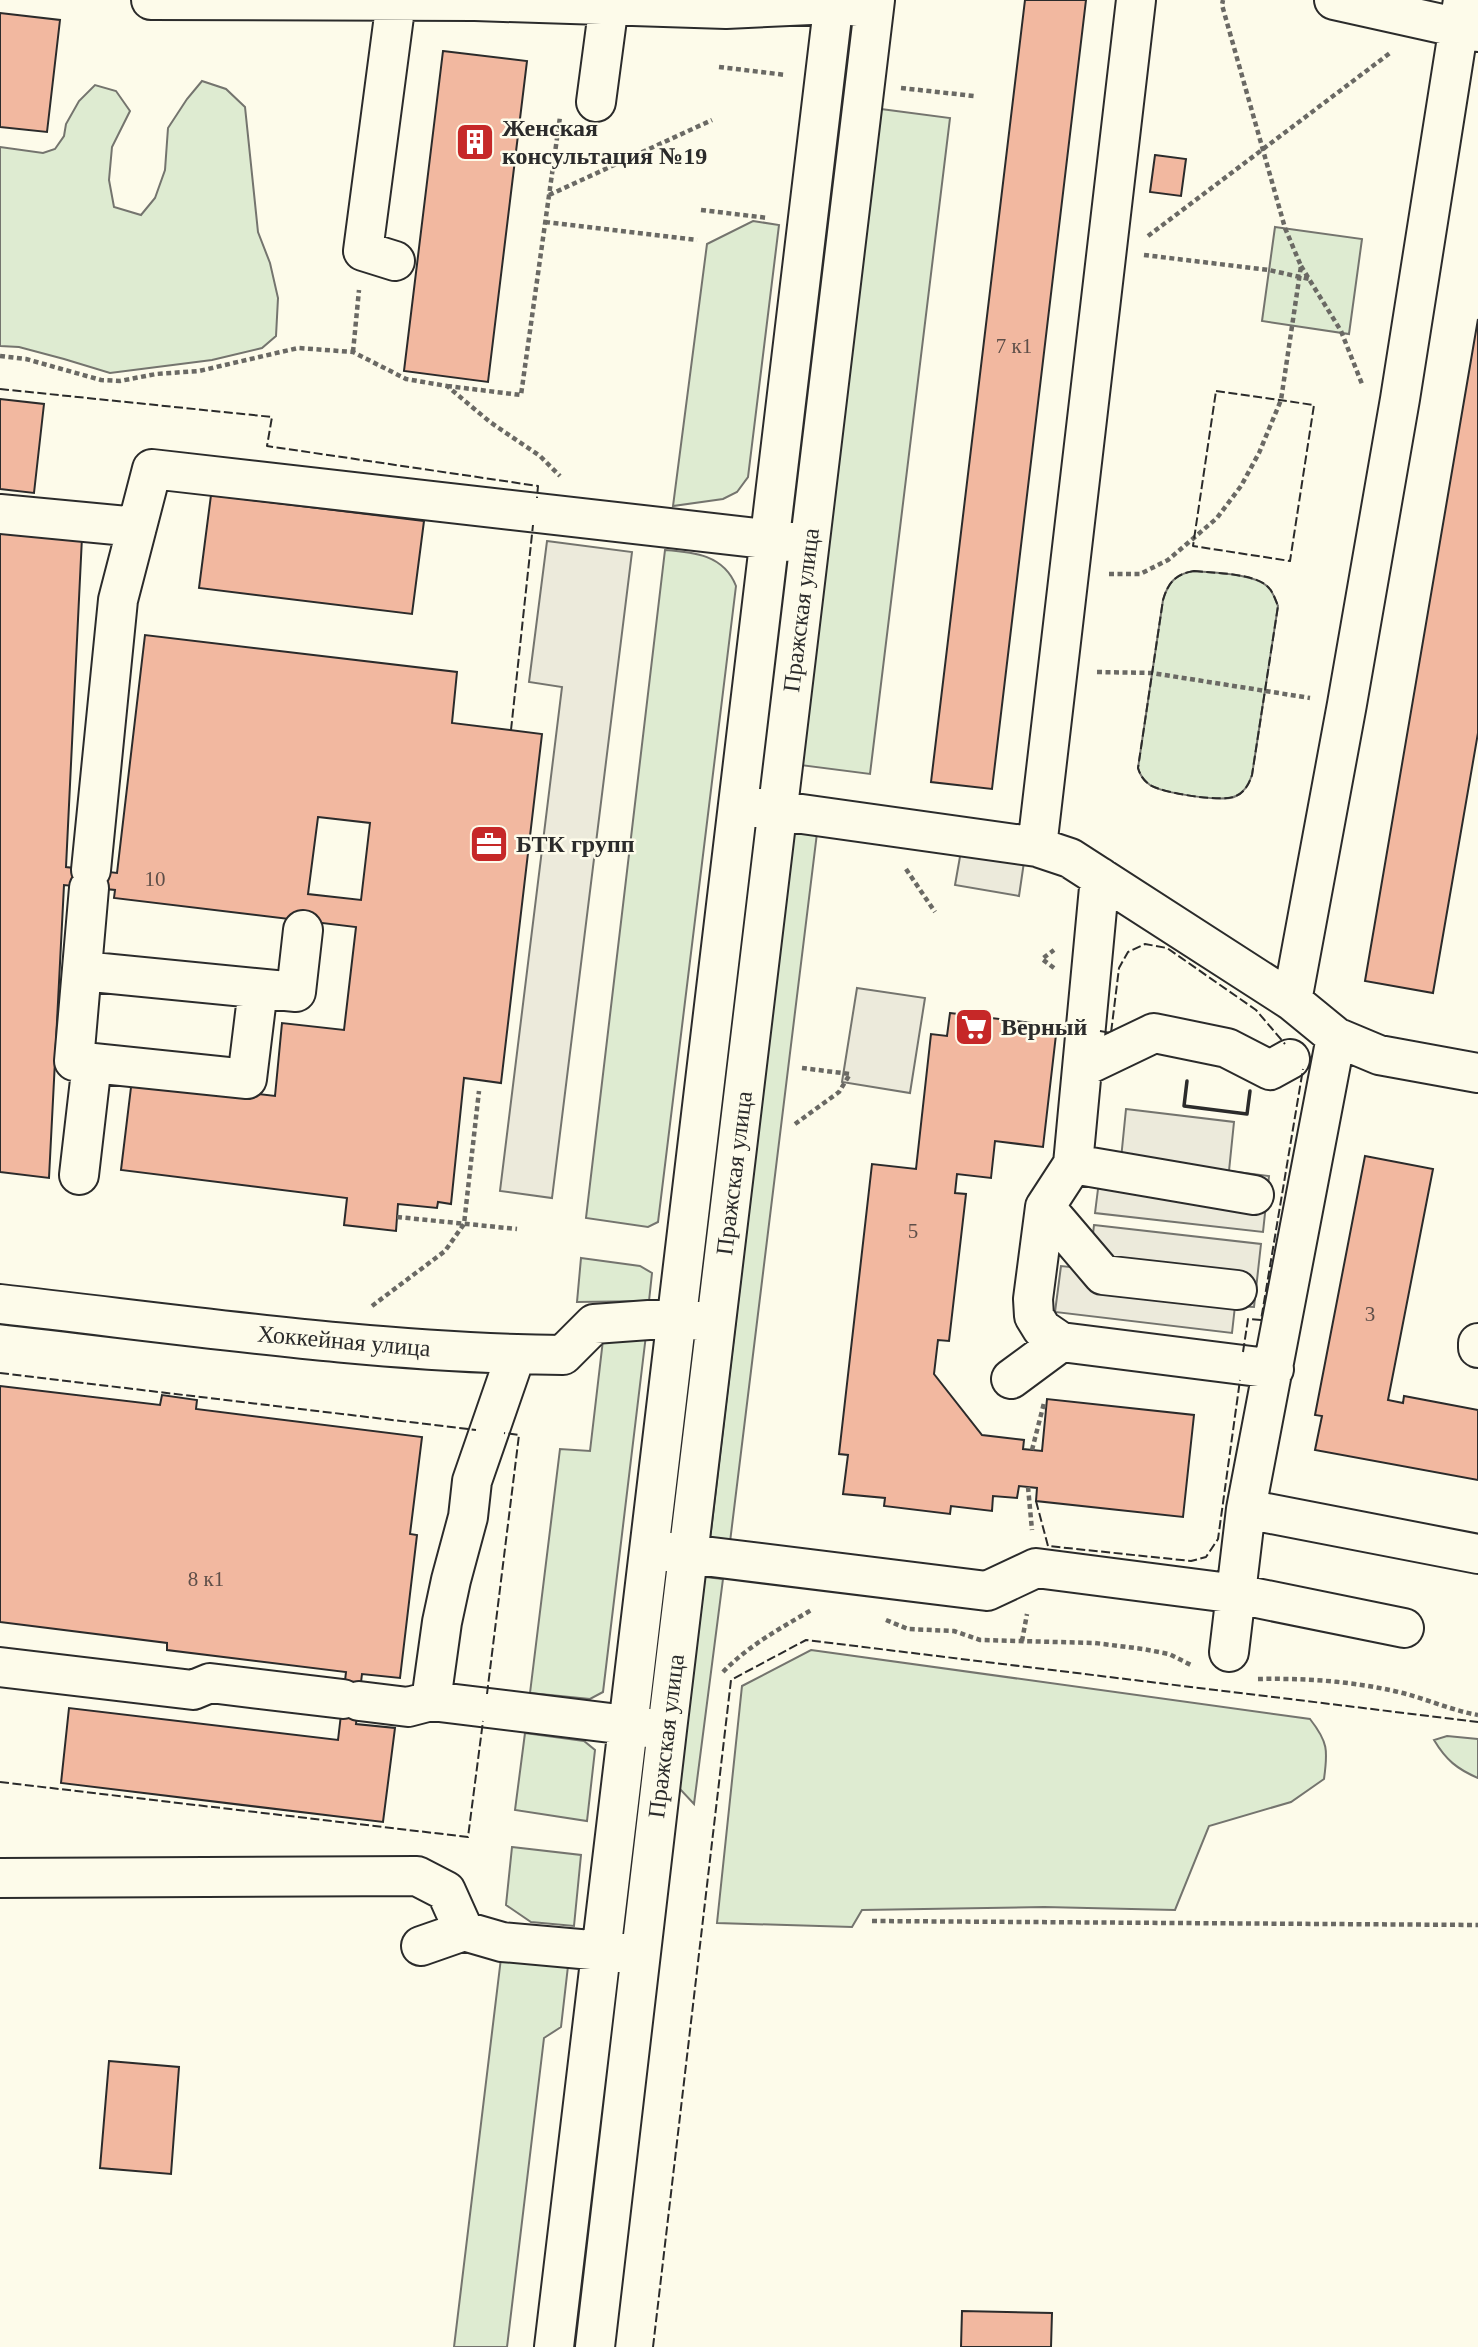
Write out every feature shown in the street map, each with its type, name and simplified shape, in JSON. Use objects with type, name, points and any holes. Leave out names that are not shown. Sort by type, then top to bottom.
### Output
[{"type":"street","points":[[151,0],[475,0],[726,9],[834,2],[875,5]]},
{"type":"street","points":[[1037,847],[1069,572],[1130,167],[1136,0]]},
{"type":"street","points":[[1292,1001],[1467,19],[1334,0]]},
{"type":"street","points":[[395,261],[363,251],[396,1]]},
{"type":"street","name":"Пражская улица","points":[[554,2347],[834,2]]},
{"type":"street","points":[[597,102],[609,4]]},
{"type":"street","name":"Пражская улица","points":[[595,2347],[875,5]]},
{"type":"street","points":[[258,989],[247,1079],[74,1061],[118,600],[152,469],[598,518],[768,538],[809,546]]},
{"type":"street","points":[[0,514],[137,527]]},
{"type":"street","points":[[737,804],[1037,847],[1070,858],[1292,1001],[1336,1037],[1379,1055],[1478,1073]]},
{"type":"street","points":[[1100,877],[1073,1164],[1045,1207],[1033,1299],[1034,1316],[1042,1329],[1061,1342],[1274,1369]]},
{"type":"street","points":[[82,971],[296,992],[303,929]]},
{"type":"street","points":[[1083,1067],[1154,1033],[1227,1048],[1270,1070],[1290,1059]]},
{"type":"street","points":[[1225,1667],[1237,1594],[1246,1509],[1336,1037]]},
{"type":"street","points":[[79,1175],[92,1063]]},
{"type":"street","points":[[1073,1164],[1254,1195]]},
{"type":"street","points":[[1045,1207],[1103,1275],[1237,1290]]},
{"type":"street","points":[[684,1252],[724,1256]]},
{"type":"street","name":"Хоккейная улица","points":[[0,1304],[381,1346],[516,1354],[563,1355],[594,1324],[676,1318],[716,1324]]},
{"type":"street","points":[[1011,1380],[1061,1342]]},
{"type":"street","points":[[431,1701],[440,1632],[468,1517],[472,1481],[516,1354]]},
{"type":"street","points":[[1246,1509],[1478,1554]]},
{"type":"street","points":[[649,1550],[987,1591],[1036,1568],[1237,1594],[1404,1628]]},
{"type":"street","points":[[0,1667],[193,1690],[210,1684],[408,1707],[431,1701],[667,1730]]},
{"type":"street","points":[[0,1878],[417,1876],[446,1891],[464,1931]]},
{"type":"street","points":[[421,1946],[464,1931],[502,1942],[642,1955]]},
{"type":"path","points":[[1223,0],[1285,228],[1301,266],[1341,331],[1361,384],[1401,391]]},
{"type":"path","points":[[1116,252],[1262,149],[1395,49]]},
{"type":"path","points":[[719,67],[786,75]]},
{"type":"path","points":[[895,88],[974,96]]},
{"type":"path","points":[[0,356],[26,359],[100,380],[120,381],[156,374],[199,371],[298,348],[353,352],[406,379],[521,395],[560,113],[597,102]]},
{"type":"path","points":[[549,195],[712,120]]},
{"type":"path","points":[[701,210],[743,215]]},
{"type":"path","points":[[545,222],[697,240]]},
{"type":"path","points":[[1116,252],[1269,271],[1309,279]]},
{"type":"path","points":[[1069,572],[1140,574],[1168,560],[1217,518],[1241,486],[1282,400],[1301,266]]},
{"type":"path","points":[[353,352],[356,322]]},
{"type":"path","points":[[447,386],[490,422],[540,456],[598,518]]},
{"type":"path","points":[[1058,671],[1152,673],[1347,704]]},
{"type":"path","points":[[795,1124],[839,1092],[850,1074],[802,1068]]},
{"type":"path","points":[[371,1307],[445,1251],[464,1224],[480,1091]]},
{"type":"path","points":[[397,1217],[517,1230]]},
{"type":"path","points":[[723,1672],[759,1640],[816,1608]]},
{"type":"path","points":[[884,1619],[908,1629],[954,1631],[980,1640],[1096,1643],[1143,1649],[1289,1678],[1395,1691],[1462,1712],[1478,1714]]},
{"type":"path","points":[[872,1922],[1478,1925]]},
{"type":"green space","points":[[202,81],[226,89],[245,107],[258,232],[270,263],[278,298],[276,336],[262,348],[212,360],[110,373],[19,347],[0,346],[0,147],[43,153],[55,149],[64,136],[66,124],[79,101],[95,85],[116,91],[130,111],[112,147],[109,180],[114,207],[141,215],[155,198],[165,170],[168,128]]},
{"type":"green space","points":[[881,109],[950,118],[870,774],[800,765]]},
{"type":"green space","points":[[753,221],[779,225],[748,477],[737,492],[723,499],[673,506],[707,244]]},
{"type":"green space","points":[[1275,227],[1362,239],[1349,334],[1262,321]]},
{"type":"green space","points":[[665,550],[707,557],[724,568],[736,586],[658,1222],[648,1227],[586,1218]]},
{"type":"green space","points":[[1194,571],[1252,578],[1271,590],[1278,606],[1252,775],[1244,790],[1229,798],[1193,796],[1157,788],[1146,782],[1138,768],[1163,600],[1173,580]]},
{"type":"green space","points":[[794,829],[817,833],[730,1542],[710,1539]]},
{"type":"green space","points":[[581,1258],[640,1266],[652,1273],[649,1301],[577,1302]]},
{"type":"green space","points":[[646,1335],[603,1692],[590,1699],[530,1693],[560,1449],[590,1451],[603,1340]]},
{"type":"green space","points":[[705,1577],[723,1579],[694,1804],[679,1788]]},
{"type":"green space","points":[[811,1650],[1310,1719],[1325,1747],[1324,1779],[1291,1802],[1209,1826],[1175,1910],[1044,1907],[862,1910],[852,1927],[717,1923],[742,1686]]},
{"type":"green space","points":[[525,1733],[584,1741],[595,1750],[587,1821],[515,1810]]},
{"type":"green space","points":[[1447,1736],[1478,1739],[1478,1778],[1453,1763],[1434,1740]]},
{"type":"green space","points":[[512,1847],[581,1855],[574,1926],[531,1922],[506,1905]]},
{"type":"green space","points":[[501,1958],[568,1966],[561,2027],[544,2038],[507,2347],[454,2347]]},
{"type":"shaded area","points":[[547,541],[632,552],[552,1198],[500,1191],[562,687],[529,682]]},
{"type":"shaded area","points":[[961,851],[1024,862],[1019,896],[955,885]]},
{"type":"shaded area","points":[[857,988],[925,998],[910,1093],[842,1082]]},
{"type":"shaded area","points":[[1126,1109],[1234,1122],[1229,1171],[1269,1176],[1263,1232],[1095,1213],[1102,1157],[1121,1159]]},
{"type":"shaded area","points":[[1094,1225],[1261,1244],[1254,1307],[1235,1306],[1232,1333],[1055,1312],[1061,1266],[1089,1269]]},
{"type":"building","points":[[1025,0],[1086,0],[992,789],[931,782]]},
{"type":"building","points":[[0,13],[60,20],[47,132],[0,127]]},
{"type":"building","name":"Женская консультация №19","points":[[443,51],[527,61],[488,382],[404,371]]},
{"type":"building","points":[[1155,155],[1186,159],[1181,196],[1150,192]]},
{"type":"building","points":[[1478,319],[1478,733],[1433,993],[1365,981]]},
{"type":"building","points":[[0,399],[44,404],[34,493],[0,489]]},
{"type":"building","points":[[211,495],[424,521],[412,614],[199,588]]},
{"type":"building","points":[[0,533],[82,537],[66,867],[117,873],[145,635],[457,672],[452,723],[542,734],[501,1083],[464,1078],[451,1204],[438,1202],[437,1208],[398,1204],[396,1231],[344,1225],[347,1198],[121,1170],[132,1079],[275,1096],[282,1023],[344,1030],[356,927],[114,898],[115,890],[64,885],[49,1178],[0,1172]],"holes":[[[318,817],[370,823],[361,900],[308,894]]]},
{"type":"building","points":[[950,1013],[1057,1026],[1043,1147],[995,1141],[991,1178],[957,1174],[955,1193],[966,1194],[949,1341],[938,1340],[934,1374],[982,1435],[1024,1440],[1023,1449],[1042,1451],[1047,1399],[1194,1415],[1183,1517],[1036,1501],[1037,1488],[1019,1486],[1017,1498],[993,1496],[992,1511],[951,1506],[950,1514],[884,1506],[885,1498],[843,1494],[848,1455],[839,1454],[872,1164],[916,1169],[931,1034],[947,1036]]},
{"type":"building","points":[[1365,1156],[1433,1169],[1388,1400],[1403,1403],[1404,1396],[1478,1410],[1478,1480],[1315,1450],[1322,1416],[1315,1415]]},
{"type":"building","points":[[0,1386],[160,1405],[162,1395],[197,1400],[196,1409],[422,1437],[410,1534],[417,1535],[400,1678],[362,1674],[356,1724],[395,1728],[383,1822],[61,1783],[69,1708],[338,1740],[346,1672],[167,1650],[167,1643],[0,1622]]},
{"type":"building","points":[[109,2061],[179,2067],[171,2174],[100,2168]]},
{"type":"building","points":[[962,2311],[1052,2313],[1051,2347],[961,2347]]},
{"type":"fence","points":[[0,389],[272,417],[267,446],[538,486],[537,498]]},
{"type":"fence","points":[[1216,391],[1314,405],[1290,561],[1193,546],[1216,391]]},
{"type":"fence","points":[[511,730],[533,525]]},
{"type":"fence","points":[[1194,571],[1252,578],[1271,590],[1278,606],[1252,775],[1244,790],[1229,798],[1193,796],[1157,788],[1146,782],[1138,768],[1163,600],[1173,580],[1194,571]]},
{"type":"fence","points":[[1100,1031],[1111,1033],[1119,968],[1128,952],[1145,944],[1167,948],[1256,1010],[1285,1044]]},
{"type":"fence","points":[[1243,1352],[1248,1319],[1261,1320],[1303,1069]]},
{"type":"fence","points":[[0,1373],[476,1430]]},
{"type":"fence","points":[[1036,1501],[1048,1546],[1191,1561],[1206,1557],[1218,1539],[1240,1380]]},
{"type":"fence","points":[[487,1694],[519,1435],[504,1433]]},
{"type":"fence","points":[[653,2347],[731,1680],[806,1640],[1478,1722]]},
{"type":"fence","points":[[0,1782],[468,1837],[483,1721]]},
{"type":"wall","points":[[1187,1081],[1184,1106],[1247,1114],[1250,1091]]},
{"type":"place","name":"Женская консультация №19","points":[[475,142]]},
{"type":"place","name":"БТК групп","points":[[489,844]]},
{"type":"place","name":"Верный","points":[[974,1027]]}]
